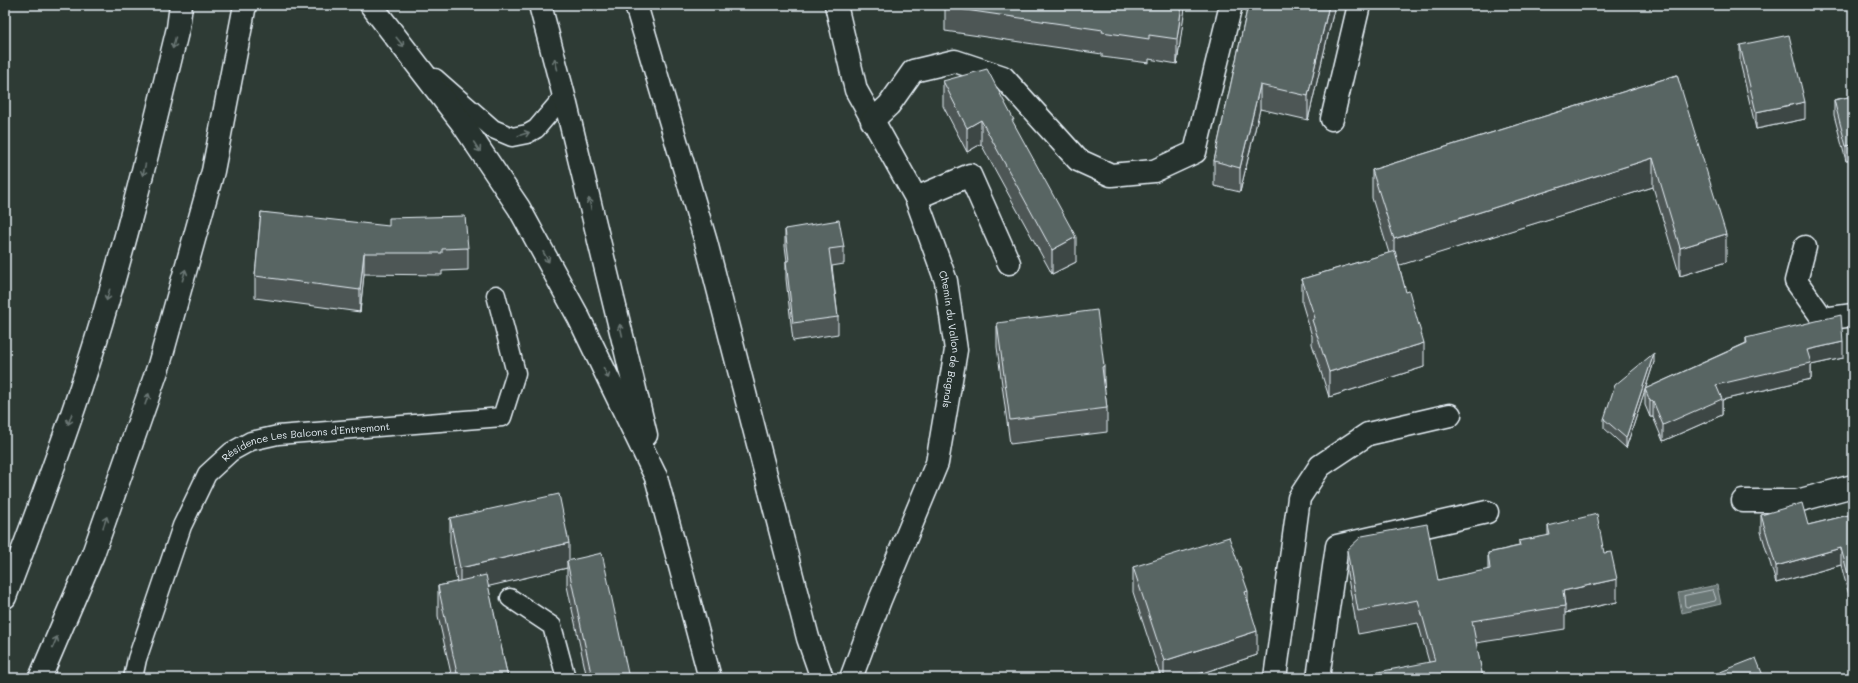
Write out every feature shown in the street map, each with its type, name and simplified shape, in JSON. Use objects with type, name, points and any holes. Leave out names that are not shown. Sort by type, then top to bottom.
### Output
[{"type":"main road","points":[[5,597],[43,497],[85,374],[137,196],[178,28],[182,5]]},
{"type":"main road","points":[[40,678],[93,554],[159,365],[213,171],[245,5]]},
{"type":"main road","points":[[540,5],[564,96],[656,477],[710,678]]},
{"type":"main road","points":[[636,5],[706,242],[808,638],[822,678]]},
{"type":"main road","name":"Chemin du Vallon de Bagnols","points":[[836,5],[856,90],[916,198],[946,281],[956,350],[937,463],[880,600],[851,678]]},
{"type":"main road","points":[[872,121],[889,104],[913,71],[955,61],[1003,77],[1078,160],[1111,175],[1154,171],[1195,152],[1232,5]]},
{"type":"main road","points":[[1332,119],[1359,5]]},
{"type":"main road","points":[[374,8],[415,60],[462,124],[519,208],[579,318],[656,477]]},
{"type":"main road","points":[[916,198],[970,175],[1009,263]]},
{"type":"main road","points":[[1805,247],[1796,281],[1823,318],[1853,315]]},
{"type":"main road","points":[[1275,678],[1299,498],[1320,466],[1368,434],[1450,415]]},
{"type":"main road","points":[[1743,501],[1797,502],[1853,486]]},
{"type":"main road","points":[[1318,678],[1337,546],[1486,512]]},
{"type":"lane","points":[[415,60],[493,129],[512,138],[527,134],[536,129],[564,96]]},
{"type":"lane","name":"Résidence Les Balcons d'Entremont","points":[[133,678],[137,659],[182,526],[207,474],[231,452],[251,441],[278,435],[502,417],[516,373],[496,295]]},
{"type":"lane","points":[[510,598],[552,626],[566,678]]},
{"type":"water","points":[[1717,585],[1721,604],[1682,613],[1678,593]]},
{"type":"building","points":[[945,5],[1182,5],[1177,39],[1149,35],[1149,39],[1102,32],[1103,30],[945,7]]},
{"type":"building","points":[[1248,5],[1329,5],[1308,96],[1260,85],[1240,168],[1214,161]]},
{"type":"building","points":[[1789,35],[1805,102],[1756,112],[1740,45]]},
{"type":"building","points":[[987,69],[1014,120],[1012,120],[1076,237],[1052,250],[981,120],[967,128],[943,81]]},
{"type":"building","points":[[1677,75],[1726,234],[1680,248],[1653,158],[1394,239],[1372,170]]},
{"type":"building","points":[[1853,96],[1853,145],[1846,146],[1834,100]]},
{"type":"building","points":[[261,212],[389,226],[389,218],[465,216],[468,248],[442,249],[442,253],[364,253],[360,290],[255,276]]},
{"type":"building","points":[[839,220],[844,247],[829,249],[838,317],[793,323],[786,261],[789,261],[785,229]]},
{"type":"building","points":[[1395,251],[1406,292],[1409,291],[1424,343],[1329,372],[1312,320],[1315,318],[1302,279]]},
{"type":"building","points":[[1097,310],[1104,366],[1102,367],[1107,408],[1010,420],[997,323]]},
{"type":"building","points":[[1841,315],[1843,342],[1807,350],[1811,363],[1716,385],[1722,399],[1663,425],[1653,401],[1650,401],[1645,389],[1747,343],[1746,338]]},
{"type":"building","points":[[1654,353],[1626,438],[1604,419],[1615,385]]},
{"type":"building","points":[[559,494],[569,543],[460,568],[450,518]]},
{"type":"building","points":[[1802,503],[1808,525],[1853,514],[1853,585],[1851,586],[1841,548],[1776,566],[1761,515]]},
{"type":"building","points":[[1597,514],[1604,553],[1611,552],[1617,579],[1563,591],[1565,606],[1472,621],[1483,678],[1347,678],[1435,661],[1418,600],[1358,611],[1347,550],[1362,536],[1427,524],[1438,580],[1490,569],[1488,553],[1520,546],[1519,541],[1550,535],[1548,526]]},
{"type":"building","points":[[1229,537],[1248,591],[1245,592],[1257,631],[1164,661],[1133,567]]},
{"type":"building","points":[[602,553],[629,678],[592,678],[567,561]]},
{"type":"building","points":[[486,575],[508,678],[458,678],[438,586]]},
{"type":"building","points":[[1756,658],[1764,678],[1705,678]]}]
